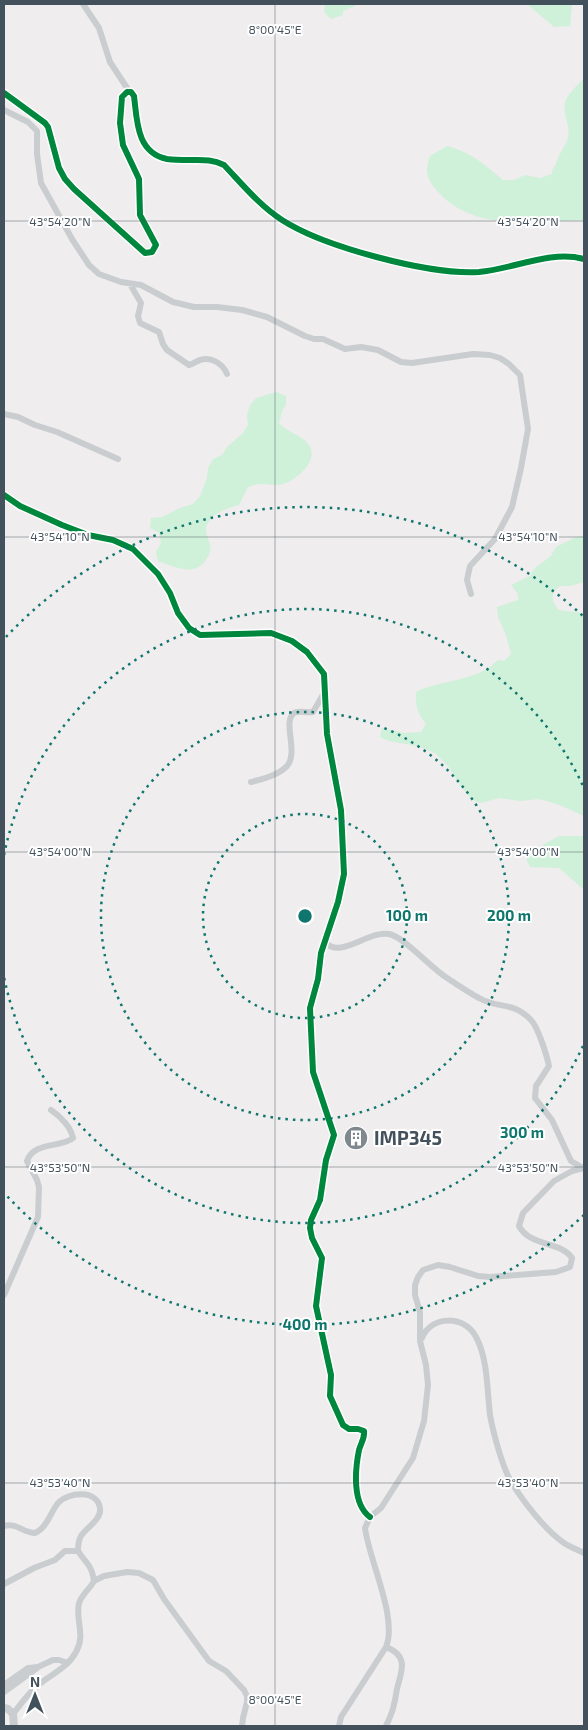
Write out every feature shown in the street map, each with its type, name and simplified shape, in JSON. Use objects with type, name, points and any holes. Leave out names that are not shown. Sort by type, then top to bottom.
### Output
[{"type":"street","points":[[83,4],[99,28],[110,62],[134,96],[139,136],[156,155],[167,159],[208,160],[219,163],[273,214],[302,230],[335,244],[367,254],[412,265],[450,271],[482,272],[565,256],[584,258]]},
{"type":"street","points":[[4,93],[45,123],[59,168],[74,190],[143,251],[150,253],[155,249],[155,243],[140,215],[139,180],[126,154],[121,136],[122,97],[124,93],[129,91]]},
{"type":"street","points":[[4,110],[28,122],[37,131],[37,154],[41,182],[55,212],[89,265],[99,274],[141,286],[173,302],[194,307],[242,310],[267,317],[314,339],[323,339],[345,349],[361,347],[378,350],[401,362],[412,363],[473,354],[490,355],[500,358],[520,375],[528,429],[527,442],[512,507],[495,539],[470,566],[467,580],[471,594]]},
{"type":"street","points":[[130,284],[140,302],[138,316],[140,323],[159,332],[162,344],[167,350],[189,364],[201,359],[215,362],[220,364],[227,374]]},
{"type":"street","points":[[4,414],[18,417],[34,425],[57,432],[118,459]]},
{"type":"street","points":[[4,495],[20,506],[62,525],[88,535],[113,540],[133,549],[158,574],[170,593],[178,613],[189,628],[200,635],[271,633],[292,641],[307,652],[324,674],[327,734],[340,801],[344,874],[338,902],[321,953],[318,979],[310,1008],[313,1072],[334,1135],[325,1166],[320,1200],[311,1220],[310,1228],[312,1238],[322,1258],[316,1306],[330,1369],[330,1396],[344,1426],[364,1431],[364,1439],[358,1457],[357,1482],[361,1507],[363,1512],[370,1518]]},
{"type":"street","points":[[251,782],[265,778],[288,766],[293,753],[290,731],[292,714],[295,712],[313,712],[324,693]]},
{"type":"street","points":[[325,942],[328,946],[348,947],[370,936],[390,934],[404,941],[428,964],[479,998],[492,1004],[514,1007],[531,1020],[536,1028],[549,1066],[536,1086],[536,1098],[552,1120],[571,1161],[584,1168]]},
{"type":"street","points":[[4,1295],[38,1218],[39,1187],[27,1161],[28,1158],[44,1146],[62,1143],[73,1138],[63,1121],[51,1110]]},
{"type":"street","points":[[339,1726],[341,1717],[386,1647],[389,1639],[390,1628],[365,1528],[370,1518],[381,1508],[414,1458],[424,1421],[428,1385],[426,1365],[420,1341],[420,1318],[415,1295],[415,1285],[418,1277],[423,1270],[438,1265],[450,1266],[478,1276],[490,1277],[556,1272],[570,1267],[572,1258],[569,1254],[562,1249],[540,1243],[521,1230],[519,1226],[523,1213],[554,1181],[584,1168]]},
{"type":"street","points":[[420,1341],[424,1331],[437,1321],[453,1321],[467,1327],[475,1334],[480,1344],[484,1362],[493,1432],[509,1478],[555,1536],[565,1544],[584,1553]]},
{"type":"street","points":[[4,1526],[13,1525],[28,1533],[35,1534],[44,1527],[63,1499],[75,1494],[88,1496],[98,1504],[100,1512],[93,1523],[82,1534],[78,1542],[78,1551],[82,1558],[88,1562],[94,1581]]},
{"type":"street","points":[[4,1584],[34,1568],[55,1560],[65,1551],[78,1551]]},
{"type":"street","points":[[13,1714],[36,1687],[68,1663],[81,1643],[81,1629],[77,1616],[80,1602],[94,1581],[104,1576],[127,1572],[139,1573],[153,1580],[164,1600],[209,1661],[226,1671],[244,1690],[247,1702],[242,1726]]},
{"type":"street","points":[[386,1647],[397,1653],[403,1668],[392,1712],[386,1726]]},
{"type":"street","points":[[4,1692],[38,1668],[53,1660],[68,1663]]},
{"type":"street","points":[[4,1685],[28,1668],[38,1668]]},
{"type":"street","points":[[4,1708],[13,1714],[14,1726]]},
{"type":"green space","points":[[325,4],[359,4],[343,11],[343,15],[331,19],[324,12]]},
{"type":"green space","points":[[527,4],[572,4],[570,26],[554,27]]},
{"type":"green space","points":[[584,78],[584,221],[506,222],[488,219],[470,214],[454,206],[432,185],[427,172],[430,156],[447,146],[471,156],[503,180],[514,180],[525,175],[540,178],[552,174],[552,170],[566,143],[569,131],[565,112],[566,99]]},
{"type":"green space","points":[[276,392],[286,396],[286,405],[282,411],[279,423],[309,445],[311,457],[306,468],[286,483],[277,485],[259,484],[248,487],[239,505],[216,514],[209,521],[206,530],[210,544],[210,553],[197,568],[185,569],[158,561],[156,552],[161,543],[159,533],[150,528],[151,518],[162,517],[193,504],[200,496],[207,478],[208,468],[213,459],[222,455],[248,425],[247,415],[250,405],[256,398]]},
{"type":"green space","points":[[584,535],[584,582],[570,586],[560,586],[553,592],[553,601],[558,610],[584,613],[584,816],[557,804],[539,799],[520,801],[499,798],[481,803],[472,800],[459,784],[449,767],[435,753],[417,746],[389,741],[380,737],[382,728],[404,733],[421,732],[426,724],[418,709],[416,692],[470,676],[490,667],[498,660],[504,661],[511,654],[506,635],[498,617],[497,607],[518,600],[518,594],[511,585],[530,576],[535,568],[551,556],[556,547]]},
{"type":"green space","points":[[559,836],[584,836],[584,888],[559,868],[530,867],[526,859],[532,851]]},
{"type":"cycle path","points":[[4,93],[48,127],[59,168],[65,179],[145,253],[152,252],[156,245],[140,215],[139,179],[123,145],[120,123],[122,97],[127,92],[131,92],[134,96],[140,134],[149,150],[157,156],[167,159],[207,160],[224,165],[266,208],[282,220],[323,240],[406,264],[458,272],[492,270],[545,258],[571,257],[584,259]]},
{"type":"cycle path","points":[[4,495],[20,506],[62,525],[88,535],[113,540],[133,549],[158,574],[170,593],[178,613],[189,628],[200,635],[271,633],[292,641],[307,652],[324,674],[327,734],[341,810],[344,874],[338,902],[321,953],[318,979],[310,1008],[313,1072],[334,1135],[326,1160],[320,1200],[311,1220],[310,1228],[312,1238],[322,1258],[316,1306],[331,1375],[330,1396],[343,1425],[349,1429],[364,1431],[359,1450],[356,1486],[360,1504],[370,1517]]},
{"type":"place","name":"IMP345","points":[[356,1138]]}]
